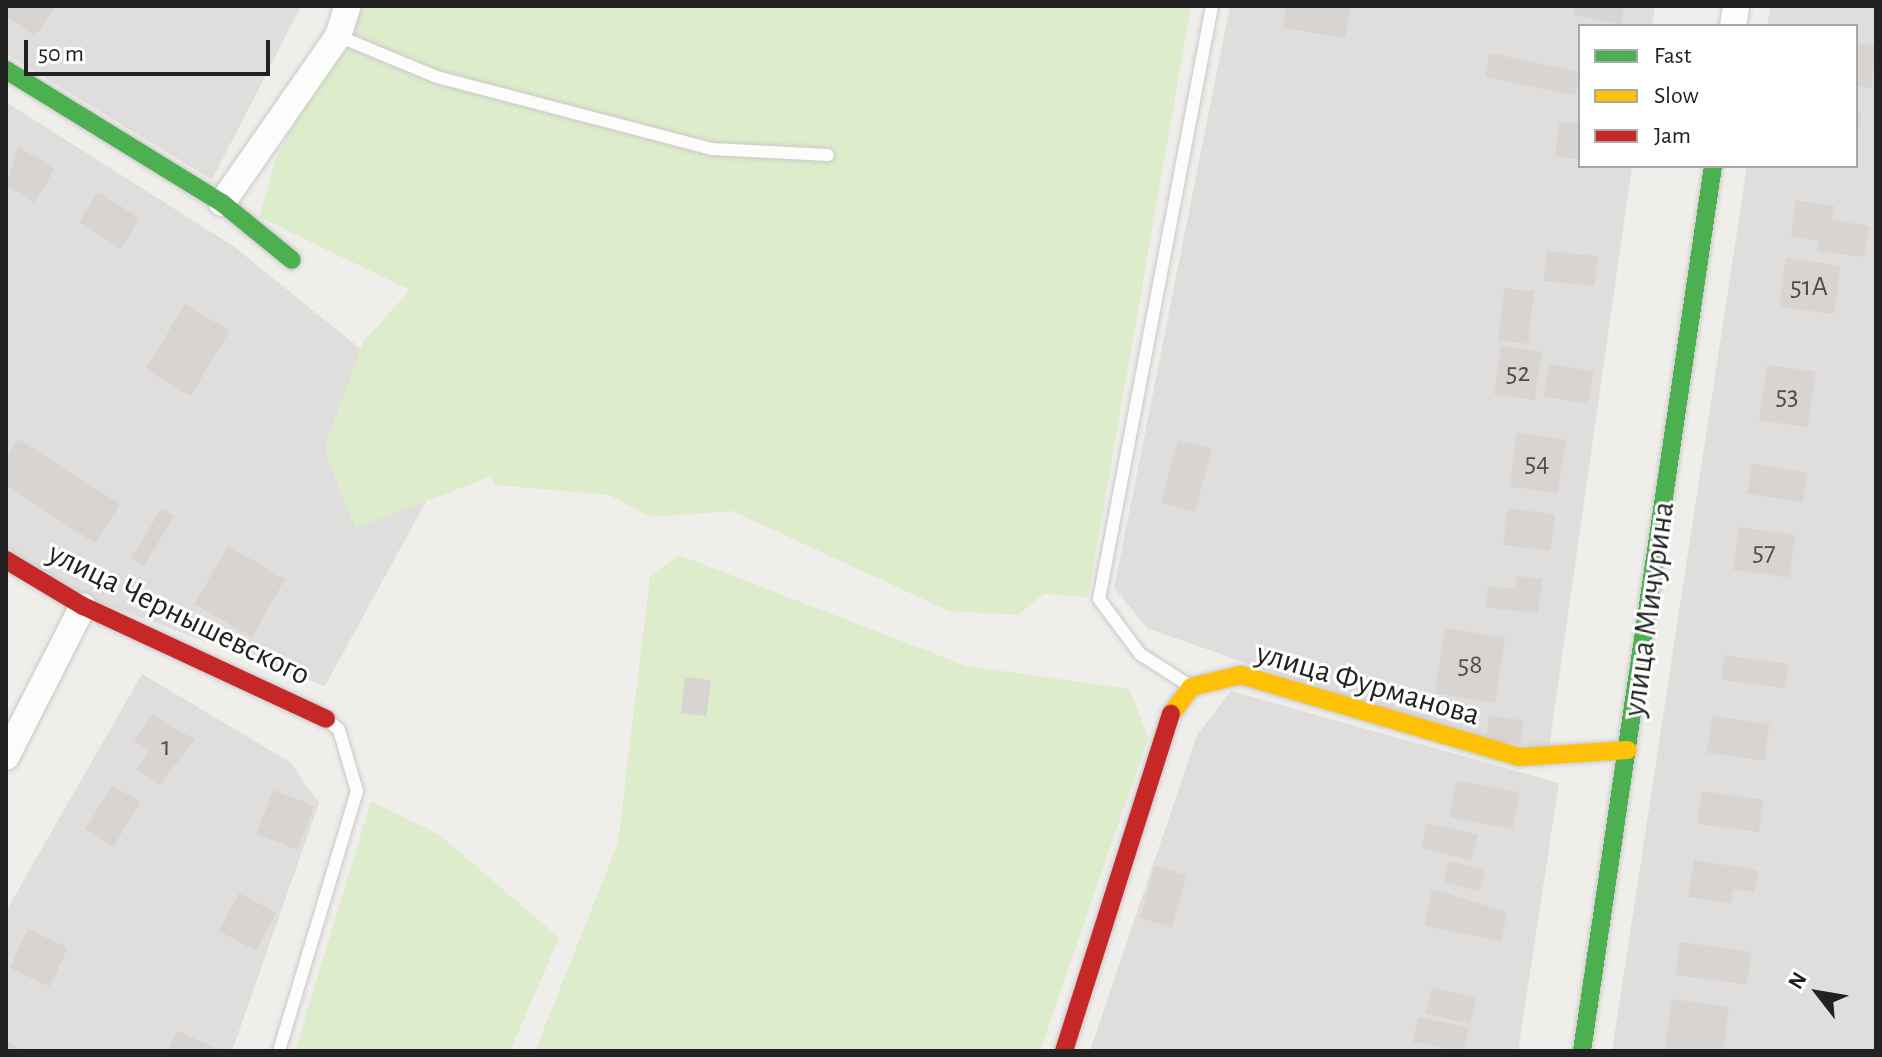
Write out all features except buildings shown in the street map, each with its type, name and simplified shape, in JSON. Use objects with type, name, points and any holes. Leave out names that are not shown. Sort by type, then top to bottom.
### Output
[{"type":"street","points":[[222,203],[338,36],[348,6]]},
{"type":"street","points":[[6,70],[222,203],[292,260]]},
{"type":"street","name":"улица Мичурина","points":[[1582,1051],[1713,168]]},
{"type":"street","name":"улица Чернышевского","points":[[6,560],[83,606],[326,719]]},
{"type":"street","points":[[6,757],[83,606]]},
{"type":"street","name":"улица Фурманова","points":[[1191,687],[1241,675],[1519,757],[1628,750]]},
{"type":"street","points":[[1064,1051],[1173,708],[1191,687]]},
{"type":"lane","points":[[1191,687],[1140,654],[1099,599],[1212,6]]},
{"type":"lane","points":[[338,36],[437,77],[712,149],[828,155]]},
{"type":"lane","points":[[279,1051],[357,791],[339,730],[326,719]]},
{"type":"shaded area","points":[[6,6],[301,6],[212,180],[6,54]]},
{"type":"shaded area","points":[[1230,6],[1655,6],[1652,24],[1578,24],[1578,168],[1632,168],[1549,747],[1467,741],[1147,628],[1114,588]]},
{"type":"shaded area","points":[[1770,6],[1876,6],[1876,1051],[1612,1051],[1747,168],[1858,168],[1858,24],[1767,24]]},
{"type":"shaded area","points":[[6,102],[233,246],[464,432],[325,686],[80,595],[6,549]]},
{"type":"shaded area","points":[[142,674],[290,762],[319,803],[232,1051],[6,1051],[6,911]]},
{"type":"shaded area","points":[[1231,691],[1559,783],[1518,1051],[1090,1051],[1197,735]]},
{"type":"green space","points":[[360,6],[1191,6],[1088,597],[1044,594],[1018,615],[949,611],[732,511],[651,517],[609,495],[495,485],[492,476],[355,528],[324,449],[363,342],[410,290],[259,217],[277,156]]},
{"type":"green space","points":[[679,555],[966,666],[1130,689],[1148,738],[1040,1051],[535,1051],[618,843],[650,576]]},
{"type":"green space","points":[[371,801],[440,835],[559,938],[510,1051],[295,1051]]},
{"type":"traffic: fast","points":[[6,70],[222,203],[292,260]]},
{"type":"traffic: fast","points":[[1582,1051],[1713,168]]},
{"type":"traffic: slow","points":[[1171,714],[1191,687],[1241,675],[1519,757],[1628,750]]},
{"type":"traffic: jam","points":[[6,560],[83,606],[326,719]]},
{"type":"traffic: jam","points":[[1064,1051],[1171,714]]}]
